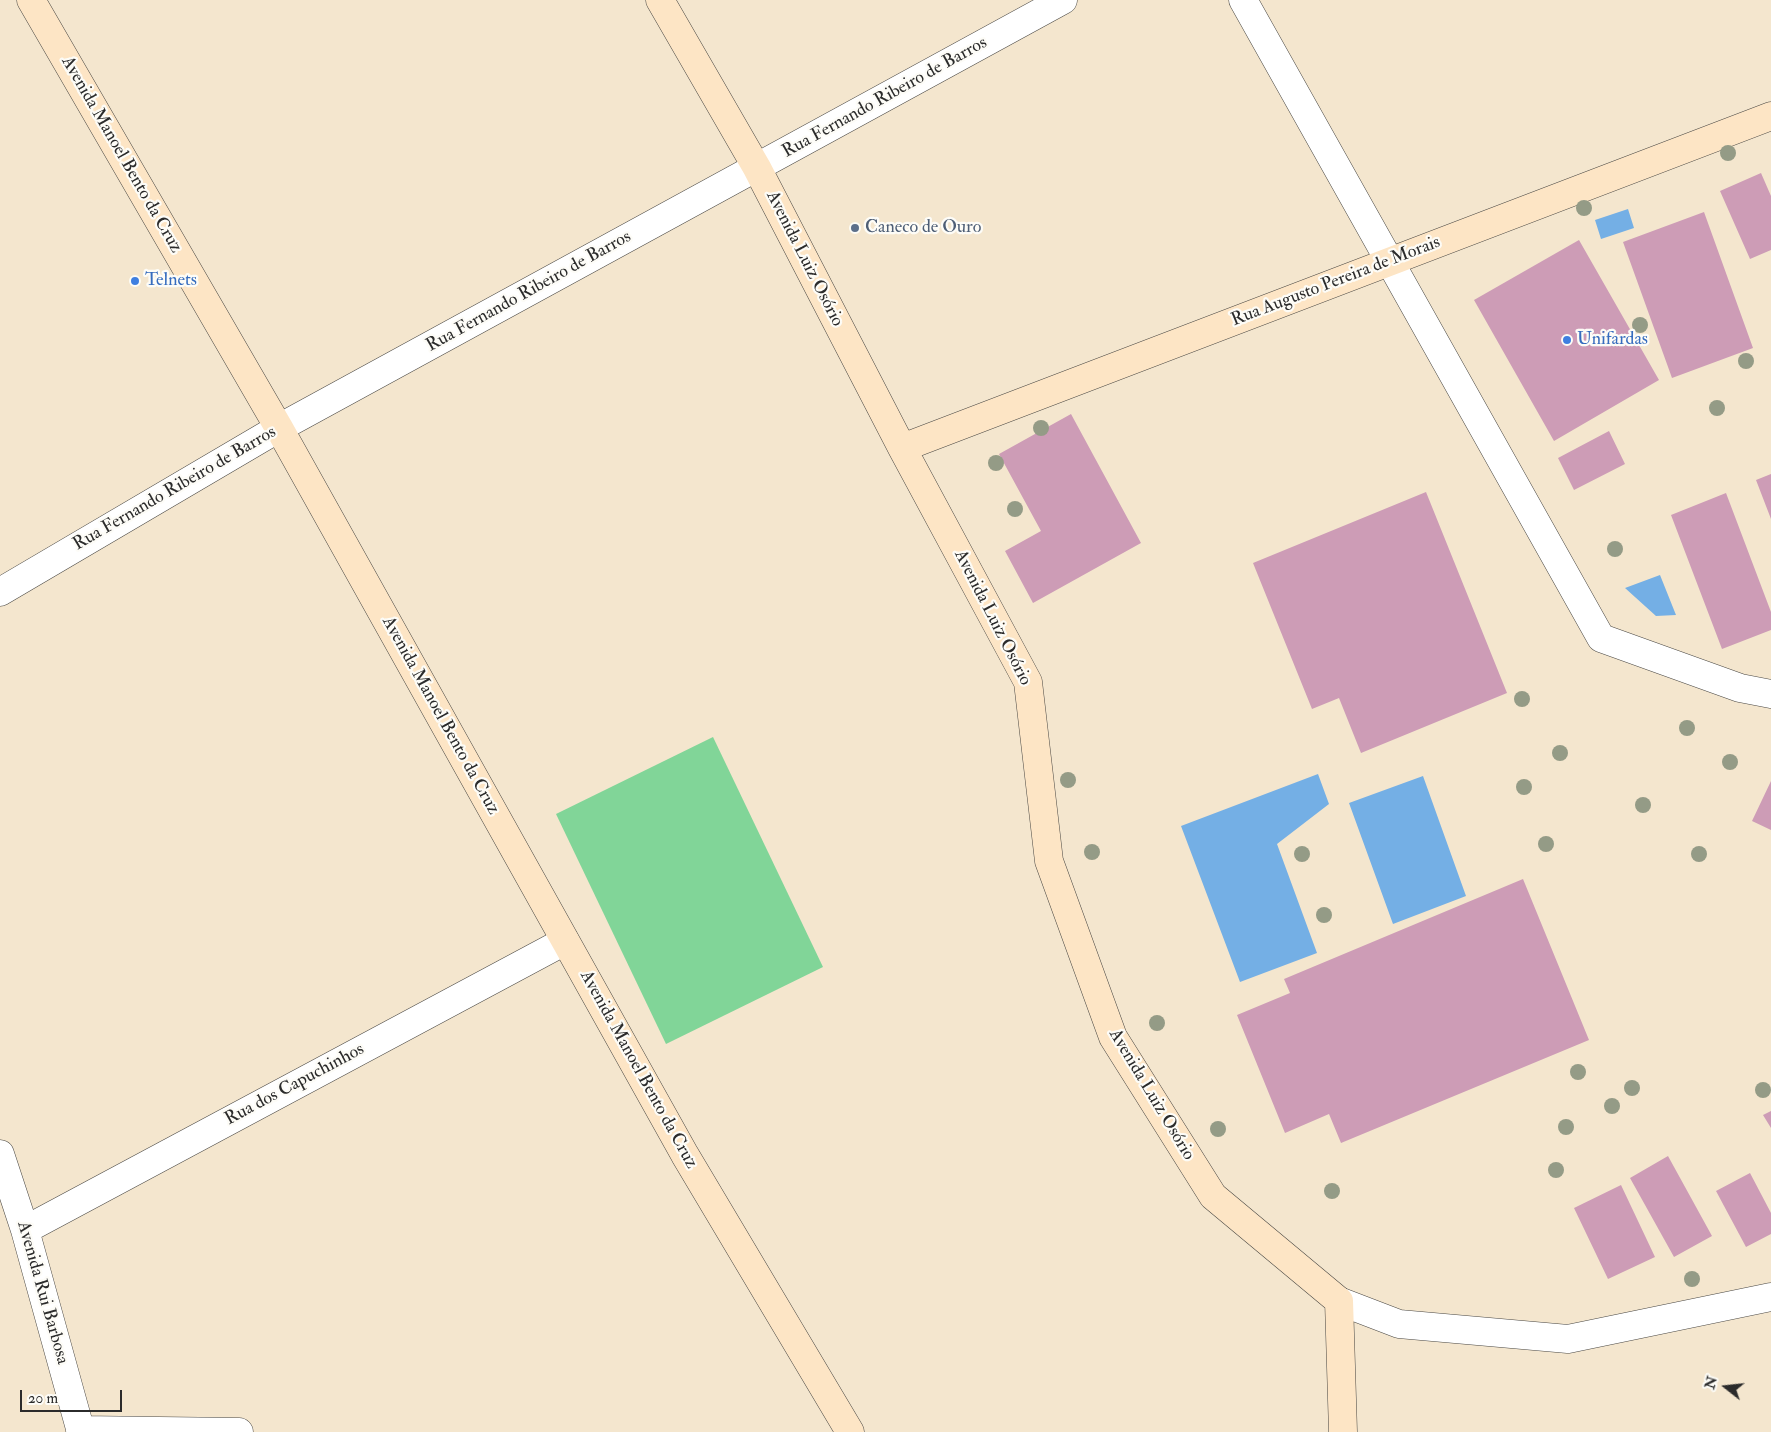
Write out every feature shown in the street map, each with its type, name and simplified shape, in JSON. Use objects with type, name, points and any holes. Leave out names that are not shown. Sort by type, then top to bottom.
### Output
[{"type":"main road","name":"Avenida Manoel Bento da Cruz","points":[[31,0],[279,428],[685,1155],[850,1432]]},
{"type":"main road","name":"Avenida Luiz Osório","points":[[660,0],[757,168],[902,448],[1028,682],[1049,861],[1113,1037],[1213,1196],[1338,1301]]},
{"type":"main road","name":"Rua Augusto Pereira de Morais","points":[[902,448],[1771,116]]},
{"type":"main road","points":[[1338,1301],[1343,1432]]},
{"type":"street","name":"Rua Fernando Ribeiro de Barros","points":[[0,592],[279,428],[1063,0]]},
{"type":"street","points":[[1243,0],[1602,638],[1740,688],[1771,694]]},
{"type":"street","name":"Rua dos Capuchinhos","points":[[25,1230],[565,941]]},
{"type":"street","name":"Avenida Rui Barbosa","points":[[0,1154],[25,1230],[80,1431]]},
{"type":"street","points":[[1338,1301],[1399,1324],[1568,1339],[1741,1304],[1771,1294]]},
{"type":"street","points":[[80,1431],[239,1432]]},
{"type":"green space","points":[[713,737],[823,967],[666,1044],[556,814]]},
{"type":"water","points":[[1628,209],[1634,228],[1601,239],[1595,220]]},
{"type":"water","points":[[1660,575],[1676,615],[1656,616],[1625,588]]},
{"type":"water","points":[[1318,774],[1329,804],[1277,844],[1317,953],[1240,982],[1181,826]]},
{"type":"water","points":[[1423,776],[1466,896],[1393,924],[1349,803]]},
{"type":"building","points":[[1761,173],[1771,196],[1771,250],[1750,259],[1720,191]]},
{"type":"building","points":[[1704,212],[1753,348],[1672,378],[1623,242]]},
{"type":"building","name":"Unifardas","points":[[1579,240],[1659,380],[1554,441],[1474,300]]},
{"type":"building","points":[[1071,414],[1141,543],[1033,603],[1005,551],[1041,531],[999,454]]},
{"type":"building","points":[[1609,431],[1625,464],[1574,490],[1558,458]]},
{"type":"building","points":[[1771,474],[1771,519],[1756,480]]},
{"type":"building","points":[[1426,492],[1507,693],[1361,753],[1339,698],[1312,709],[1253,563]]},
{"type":"building","points":[[1726,493],[1771,612],[1771,630],[1722,649],[1671,515]]},
{"type":"building","points":[[1771,781],[1771,830],[1752,821]]},
{"type":"building","points":[[1523,879],[1589,1040],[1341,1143],[1329,1114],[1285,1133],[1237,1015],[1290,993],[1284,979]]},
{"type":"building","points":[[1771,1111],[1771,1128],[1763,1115]]},
{"type":"building","points":[[1668,1156],[1712,1236],[1674,1257],[1630,1178]]},
{"type":"building","points":[[1750,1173],[1771,1213],[1771,1234],[1746,1247],[1716,1191]]},
{"type":"building","points":[[1621,1185],[1655,1257],[1608,1279],[1574,1208]]},
{"type":"place","name":"Caneco de Ouro","points":[[855,228]]},
{"type":"place","name":"Telnets","points":[[135,281]]},
{"type":"place","name":"Unifardas","points":[[1567,340]]}]
